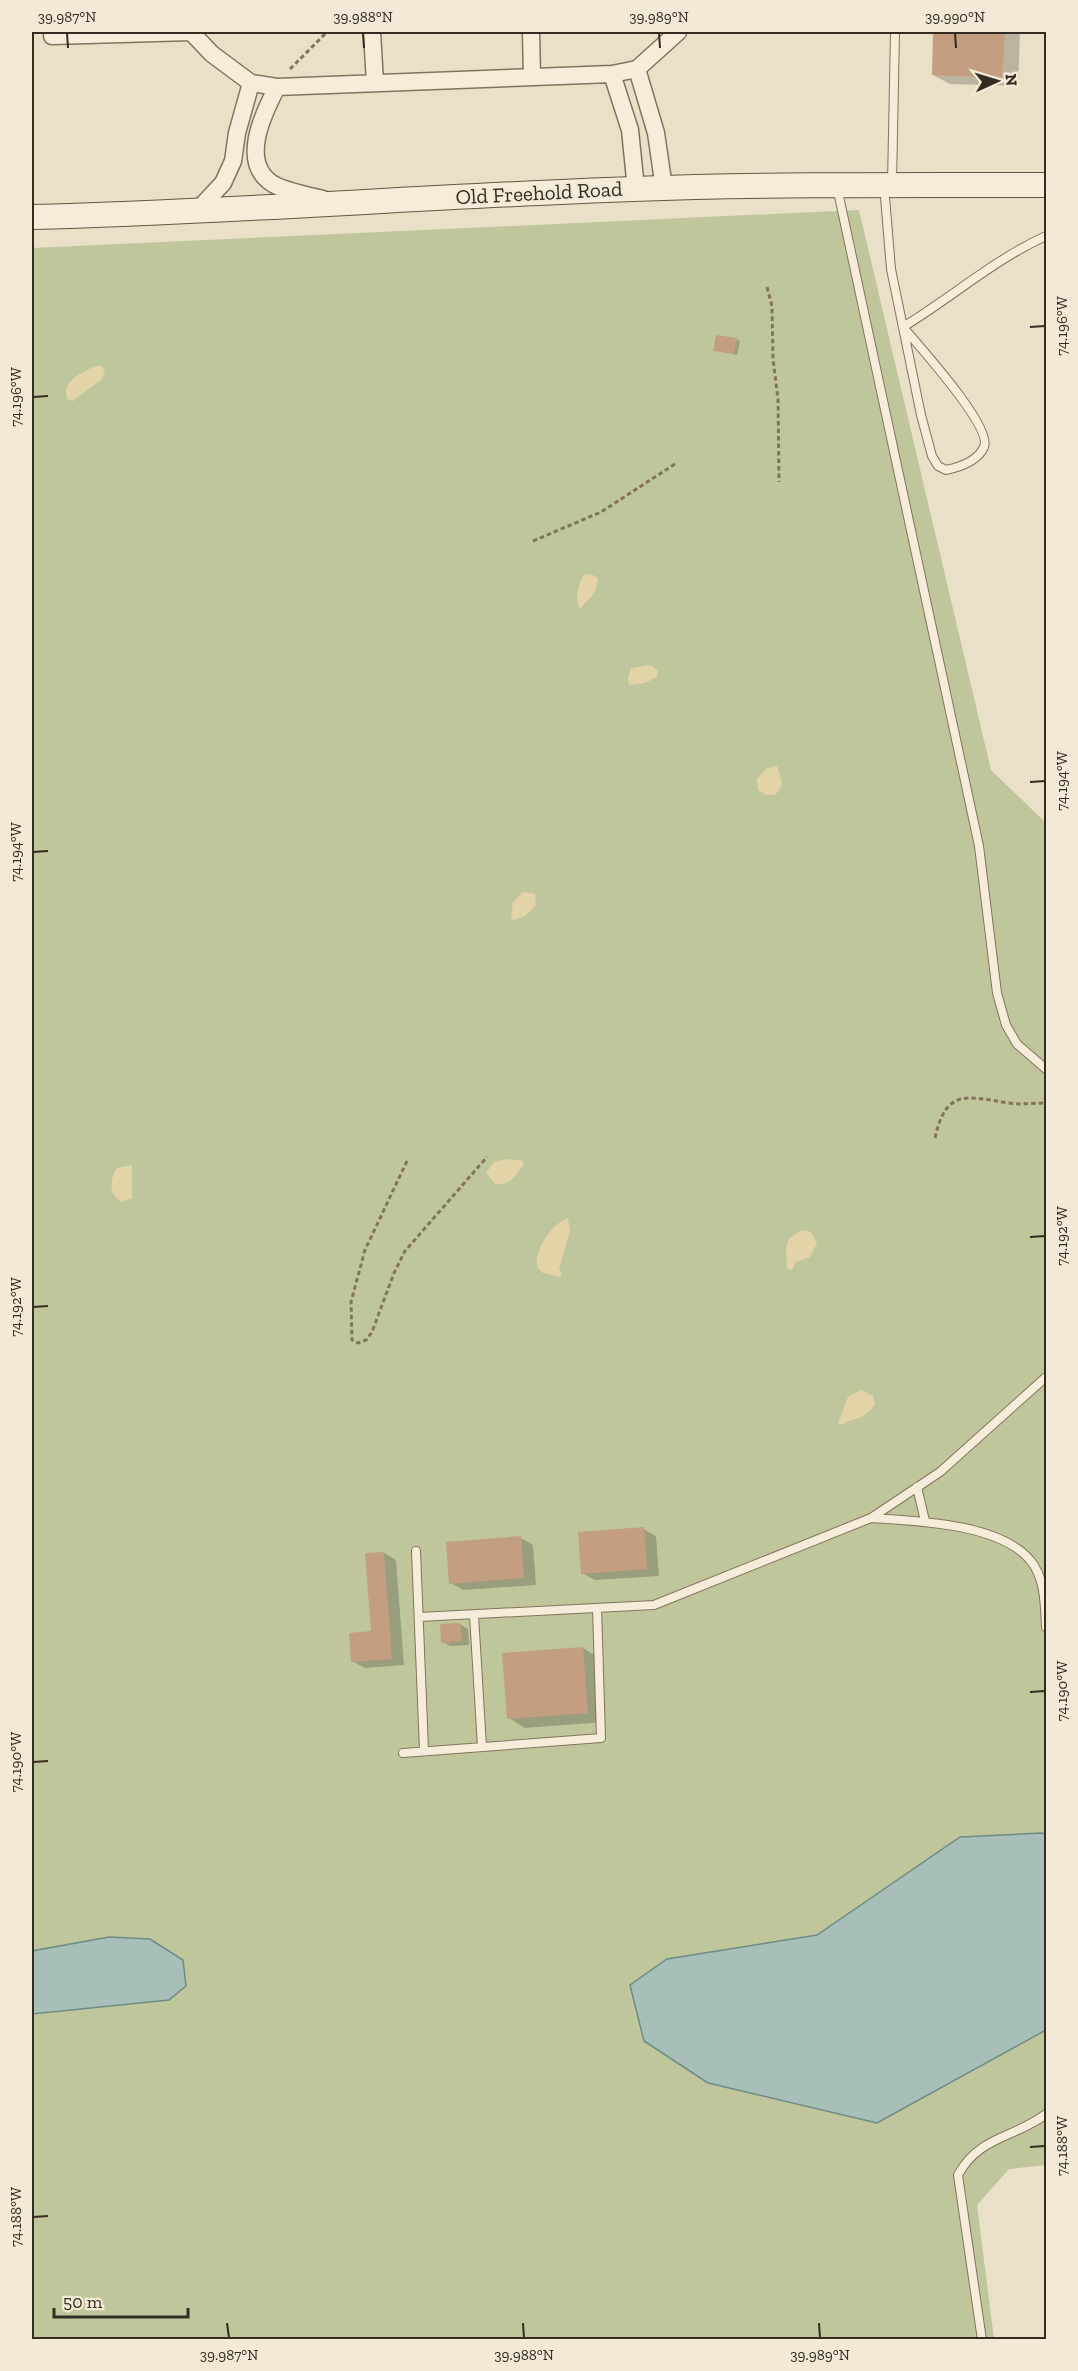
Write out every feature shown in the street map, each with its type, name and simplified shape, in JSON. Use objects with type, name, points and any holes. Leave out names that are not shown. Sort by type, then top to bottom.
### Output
[{"type":"main road","name":"Old Freehold Road","points":[[32,217],[195,213],[335,203],[664,188],[1047,185]]},
{"type":"street","points":[[52,36],[191,32],[212,54],[251,83],[277,87],[612,74],[637,69],[678,32]]},
{"type":"street","points":[[372,32],[375,82]]},
{"type":"street","points":[[531,32],[532,77]]},
{"type":"street","points":[[637,69],[656,133],[664,188]]},
{"type":"street","points":[[612,74],[630,130],[636,189]]},
{"type":"street","points":[[195,213],[223,183],[233,161],[237,133],[251,83]]},
{"type":"street","points":[[277,87],[259,132],[255,153],[260,174],[275,185],[335,203]]},
{"type":"lane","points":[[895,32],[888,185],[891,269],[903,327],[932,456],[938,466],[946,470],[962,466],[978,456],[986,446],[985,433],[971,410],[903,327]]},
{"type":"lane","points":[[837,186],[980,846],[997,993],[1006,1025],[1017,1044],[1047,1070]]},
{"type":"lane","points":[[903,327],[1024,246],[1047,236]]},
{"type":"lane","points":[[419,1617],[654,1605],[871,1518],[940,1472],[1047,1377]]},
{"type":"lane","points":[[917,1487],[925,1521]]},
{"type":"lane","points":[[871,1518],[925,1521],[995,1537],[1017,1548],[1031,1560],[1044,1590],[1047,1627]]},
{"type":"lane","points":[[416,1551],[424,1751]]},
{"type":"lane","points":[[403,1753],[601,1738],[597,1608]]},
{"type":"lane","points":[[474,1615],[482,1747]]},
{"type":"lane","points":[[982,2340],[958,2175],[966,2159],[985,2145],[1047,2114]]},
{"type":"path","points":[[288,72],[327,32]]},
{"type":"path","points":[[767,287],[772,306],[773,359],[778,399],[779,482]]},
{"type":"path","points":[[533,541],[601,512],[675,464]]},
{"type":"path","points":[[935,1138],[943,1113],[951,1103],[964,1096],[979,1096],[1011,1103],[1047,1102]]},
{"type":"path","points":[[407,1161],[370,1236],[351,1302],[352,1340],[358,1343],[366,1340],[372,1332],[394,1273],[405,1251],[487,1157]]},
{"type":"green space","points":[[859,210],[991,770],[1046,823],[1046,2165],[1009,2169],[977,2205],[994,2339],[32,2339],[32,248]]},
{"type":"sand","points":[[95,366],[101,366],[105,370],[102,379],[73,401],[67,399],[67,387],[73,378]]},
{"type":"sand","points":[[591,574],[598,578],[596,588],[580,609],[577,601],[579,588],[584,575]]},
{"type":"sand","points":[[651,665],[658,671],[657,677],[645,683],[629,685],[628,678],[631,668]]},
{"type":"sand","points":[[778,767],[781,785],[775,795],[766,795],[758,790],[757,779],[766,769]]},
{"type":"sand","points":[[523,892],[535,894],[536,905],[525,916],[514,920],[511,918],[513,902]]},
{"type":"sand","points":[[505,1159],[523,1161],[524,1164],[509,1181],[495,1184],[486,1173],[494,1162]]},
{"type":"sand","points":[[132,1165],[132,1198],[122,1202],[113,1192],[113,1177],[117,1168]]},
{"type":"sand","points":[[568,1218],[570,1231],[559,1269],[562,1273],[560,1277],[543,1273],[537,1267],[541,1245],[556,1226]]},
{"type":"sand","points":[[802,1230],[811,1232],[817,1243],[810,1257],[796,1262],[792,1270],[787,1268],[786,1248],[789,1238]]},
{"type":"sand","points":[[861,1390],[873,1396],[875,1404],[871,1410],[842,1425],[838,1423],[848,1397]]},
{"type":"water","points":[[1046,1834],[1046,2030],[877,2123],[708,2083],[644,2041],[630,1985],[667,1959],[817,1935],[960,1837]]},
{"type":"water","points":[[109,1937],[150,1939],[183,1960],[186,1986],[169,2000],[32,2014],[32,1951]]},
{"type":"building","points":[[933,32],[1005,32],[1002,78],[932,75]]},
{"type":"building","points":[[716,335],[737,338],[734,354],[713,351]]},
{"type":"building","points":[[644,1527],[647,1569],[581,1574],[578,1532]]},
{"type":"building","points":[[521,1536],[524,1578],[449,1584],[446,1542]]},
{"type":"building","points":[[384,1552],[392,1659],[351,1662],[349,1633],[371,1631],[365,1553]]},
{"type":"building","points":[[460,1623],[462,1641],[441,1643],[440,1624]]},
{"type":"building","points":[[583,1647],[588,1713],[507,1719],[502,1653]]}]
